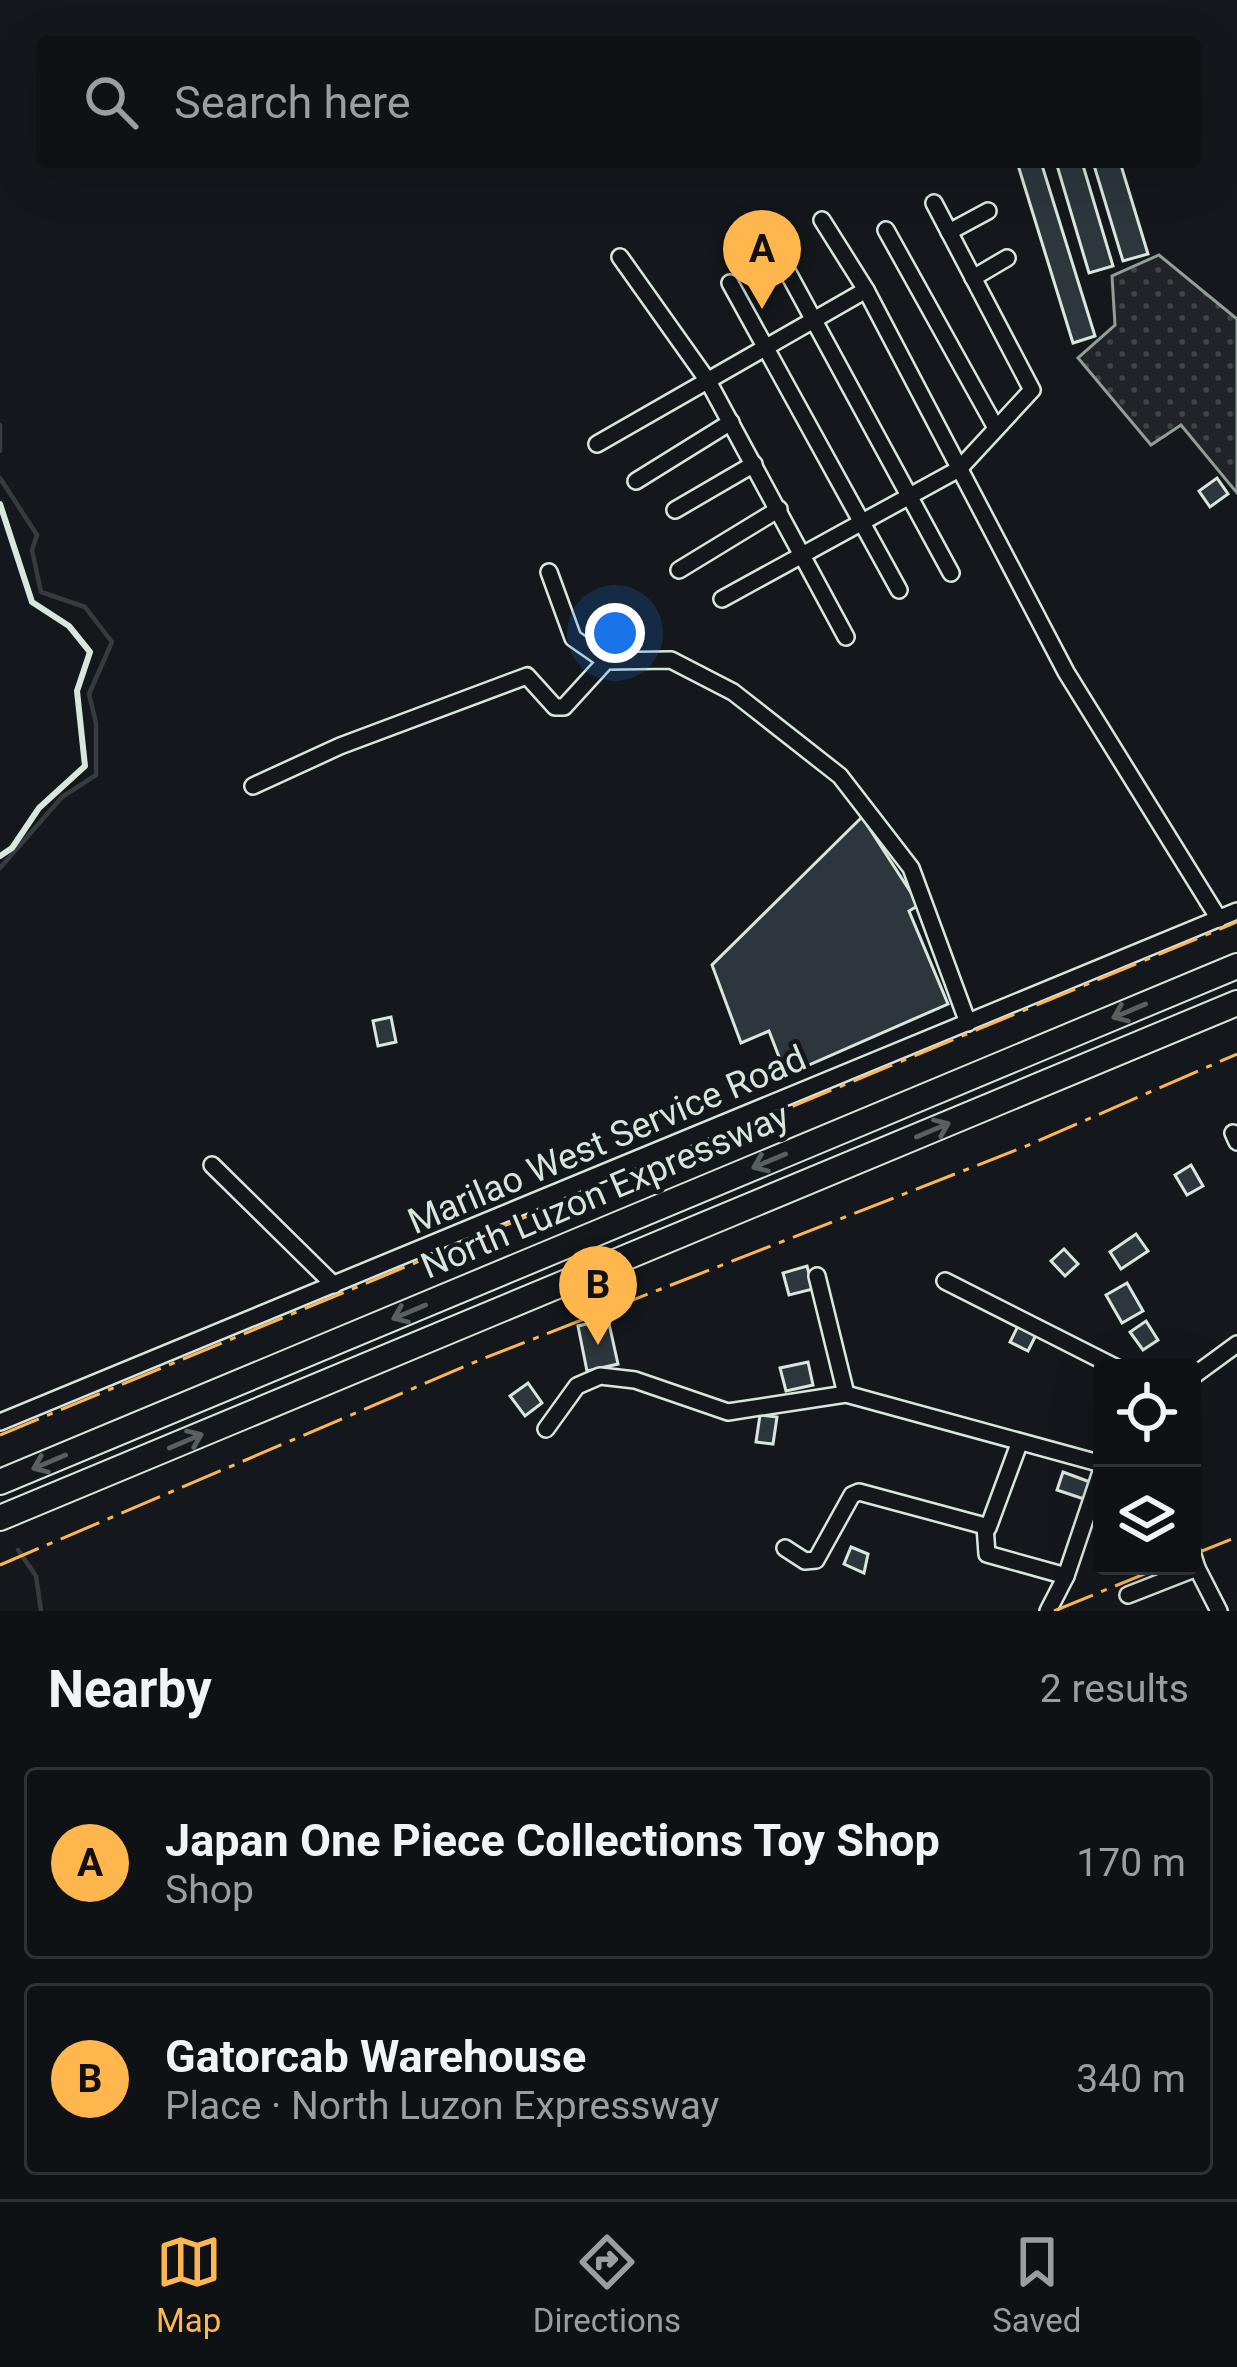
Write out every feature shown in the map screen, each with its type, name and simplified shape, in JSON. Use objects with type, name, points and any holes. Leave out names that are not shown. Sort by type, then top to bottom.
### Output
[{"type":"highway","name":"North Luzon Expressway","points":[[0,1482],[1237,966]]},
{"type":"highway","name":"North Luzon Expressway","points":[[0,1518],[1237,1004]]},
{"type":"street","points":[[722,599],[959,469],[1032,390],[934,203]]},
{"type":"street","points":[[949,232],[988,211]]},
{"type":"street","points":[[822,220],[866,290],[1066,672],[1219,919]]},
{"type":"street","points":[[886,230],[996,428]]},
{"type":"street","points":[[773,245],[951,573]]},
{"type":"street","points":[[620,257],[708,381],[847,637]]},
{"type":"street","points":[[973,278],[1007,258]]},
{"type":"street","points":[[730,283],[898,590]]},
{"type":"street","points":[[597,444],[866,290]]},
{"type":"street","points":[[636,482],[731,422]]},
{"type":"street","points":[[675,510],[754,464]]},
{"type":"street","points":[[679,569],[779,509]]},
{"type":"street","points":[[549,572],[573,638],[606,662],[671,660],[734,692],[840,776],[911,868],[968,1022]]},
{"type":"street","points":[[253,786],[340,746],[527,676],[555,706],[564,706],[606,662]]},
{"type":"street","name":"Marilao West Service Road","points":[[0,1422],[1237,911]]},
{"type":"street","points":[[212,1165],[334,1285]]},
{"type":"street","points":[[818,1276],[846,1394]]},
{"type":"street","points":[[945,1281],[1099,1359]]},
{"type":"street","points":[[1201,1370],[1237,1344]]},
{"type":"street","points":[[546,1429],[577,1386],[600,1376],[634,1380],[728,1412],[846,1394],[1093,1465]]},
{"type":"street","points":[[1019,1444],[988,1528],[987,1555],[1066,1576]]},
{"type":"street","points":[[784,1548],[805,1561],[816,1560],[856,1492],[988,1528]]},
{"type":"street","points":[[1048,1611],[1066,1576],[1093,1494]]},
{"type":"street","points":[[1201,1573],[1219,1611]]},
{"type":"street","points":[[1128,1595],[1166,1575]]},
{"type":"shaded area","points":[[1159,255],[1237,319],[1237,493],[1181,425],[1151,445],[1078,358],[1115,325],[1112,276]]},
{"type":"building","points":[[1019,168],[1043,168],[1095,336],[1073,343]]},
{"type":"building","points":[[1058,168],[1084,168],[1113,266],[1089,273]]},
{"type":"building","points":[[1095,168],[1122,168],[1148,254],[1123,261]]},
{"type":"building","points":[[1217,478],[1228,494],[1210,507],[1199,491]]},
{"type":"building","points":[[862,817],[919,905],[909,911],[948,1004],[786,1075],[769,1031],[741,1043],[712,965]]},
{"type":"building","points":[[391,1017],[396,1042],[378,1046],[373,1021]]},
{"type":"building","points":[[1191,1165],[1203,1186],[1187,1195],[1175,1175]]},
{"type":"building","points":[[1136,1234],[1148,1251],[1121,1269],[1110,1252]]},
{"type":"building","points":[[1064,1249],[1078,1264],[1065,1276],[1051,1261]]},
{"type":"building","points":[[807,1266],[813,1289],[789,1295],[783,1273]]},
{"type":"building","points":[[1127,1283],[1143,1311],[1122,1323],[1106,1295]]},
{"type":"building","points":[[608,1319],[618,1364],[587,1371],[578,1326]]},
{"type":"building","points":[[1146,1321],[1158,1340],[1143,1350],[1130,1332]]},
{"type":"building","points":[[1019,1324],[1037,1333],[1028,1351],[1010,1342]]},
{"type":"building","points":[[808,1362],[813,1385],[786,1391],[780,1368]]},
{"type":"building","points":[[528,1383],[542,1403],[525,1416],[510,1396]]},
{"type":"building","points":[[760,1415],[777,1417],[773,1444],[756,1442]]},
{"type":"building","points":[[1063,1472],[1090,1482],[1084,1499],[1057,1490]]},
{"type":"building","points":[[851,1547],[868,1554],[864,1573],[844,1564]]},
{"type":"waterway","points":[[0,425],[0,451]]},
{"type":"waterway","points":[[0,478],[37,535],[32,550],[41,592],[85,607],[112,642],[89,694],[96,723],[96,775],[62,797],[0,868]]},
{"type":"waterway","points":[[18,1550],[36,1576],[41,1611]]},
{"type":"wall","points":[[0,504],[32,602],[69,626],[90,652],[77,691],[85,766],[39,808],[12,848],[0,856]]},
{"type":"power","points":[[0,1435],[1237,922]]},
{"type":"power","points":[[0,1565],[482,1359],[1024,1147],[1237,1054]]},
{"type":"power","points":[[1201,1551],[1237,1537]]},
{"type":"power","points":[[1054,1611],[1142,1575]]},
{"type":"place","name":"Japan One Piece Collections Toy Shop","points":[[762,309]]},
{"type":"place","name":"Gatorcab Warehouse","points":[[598,1345]]}]
